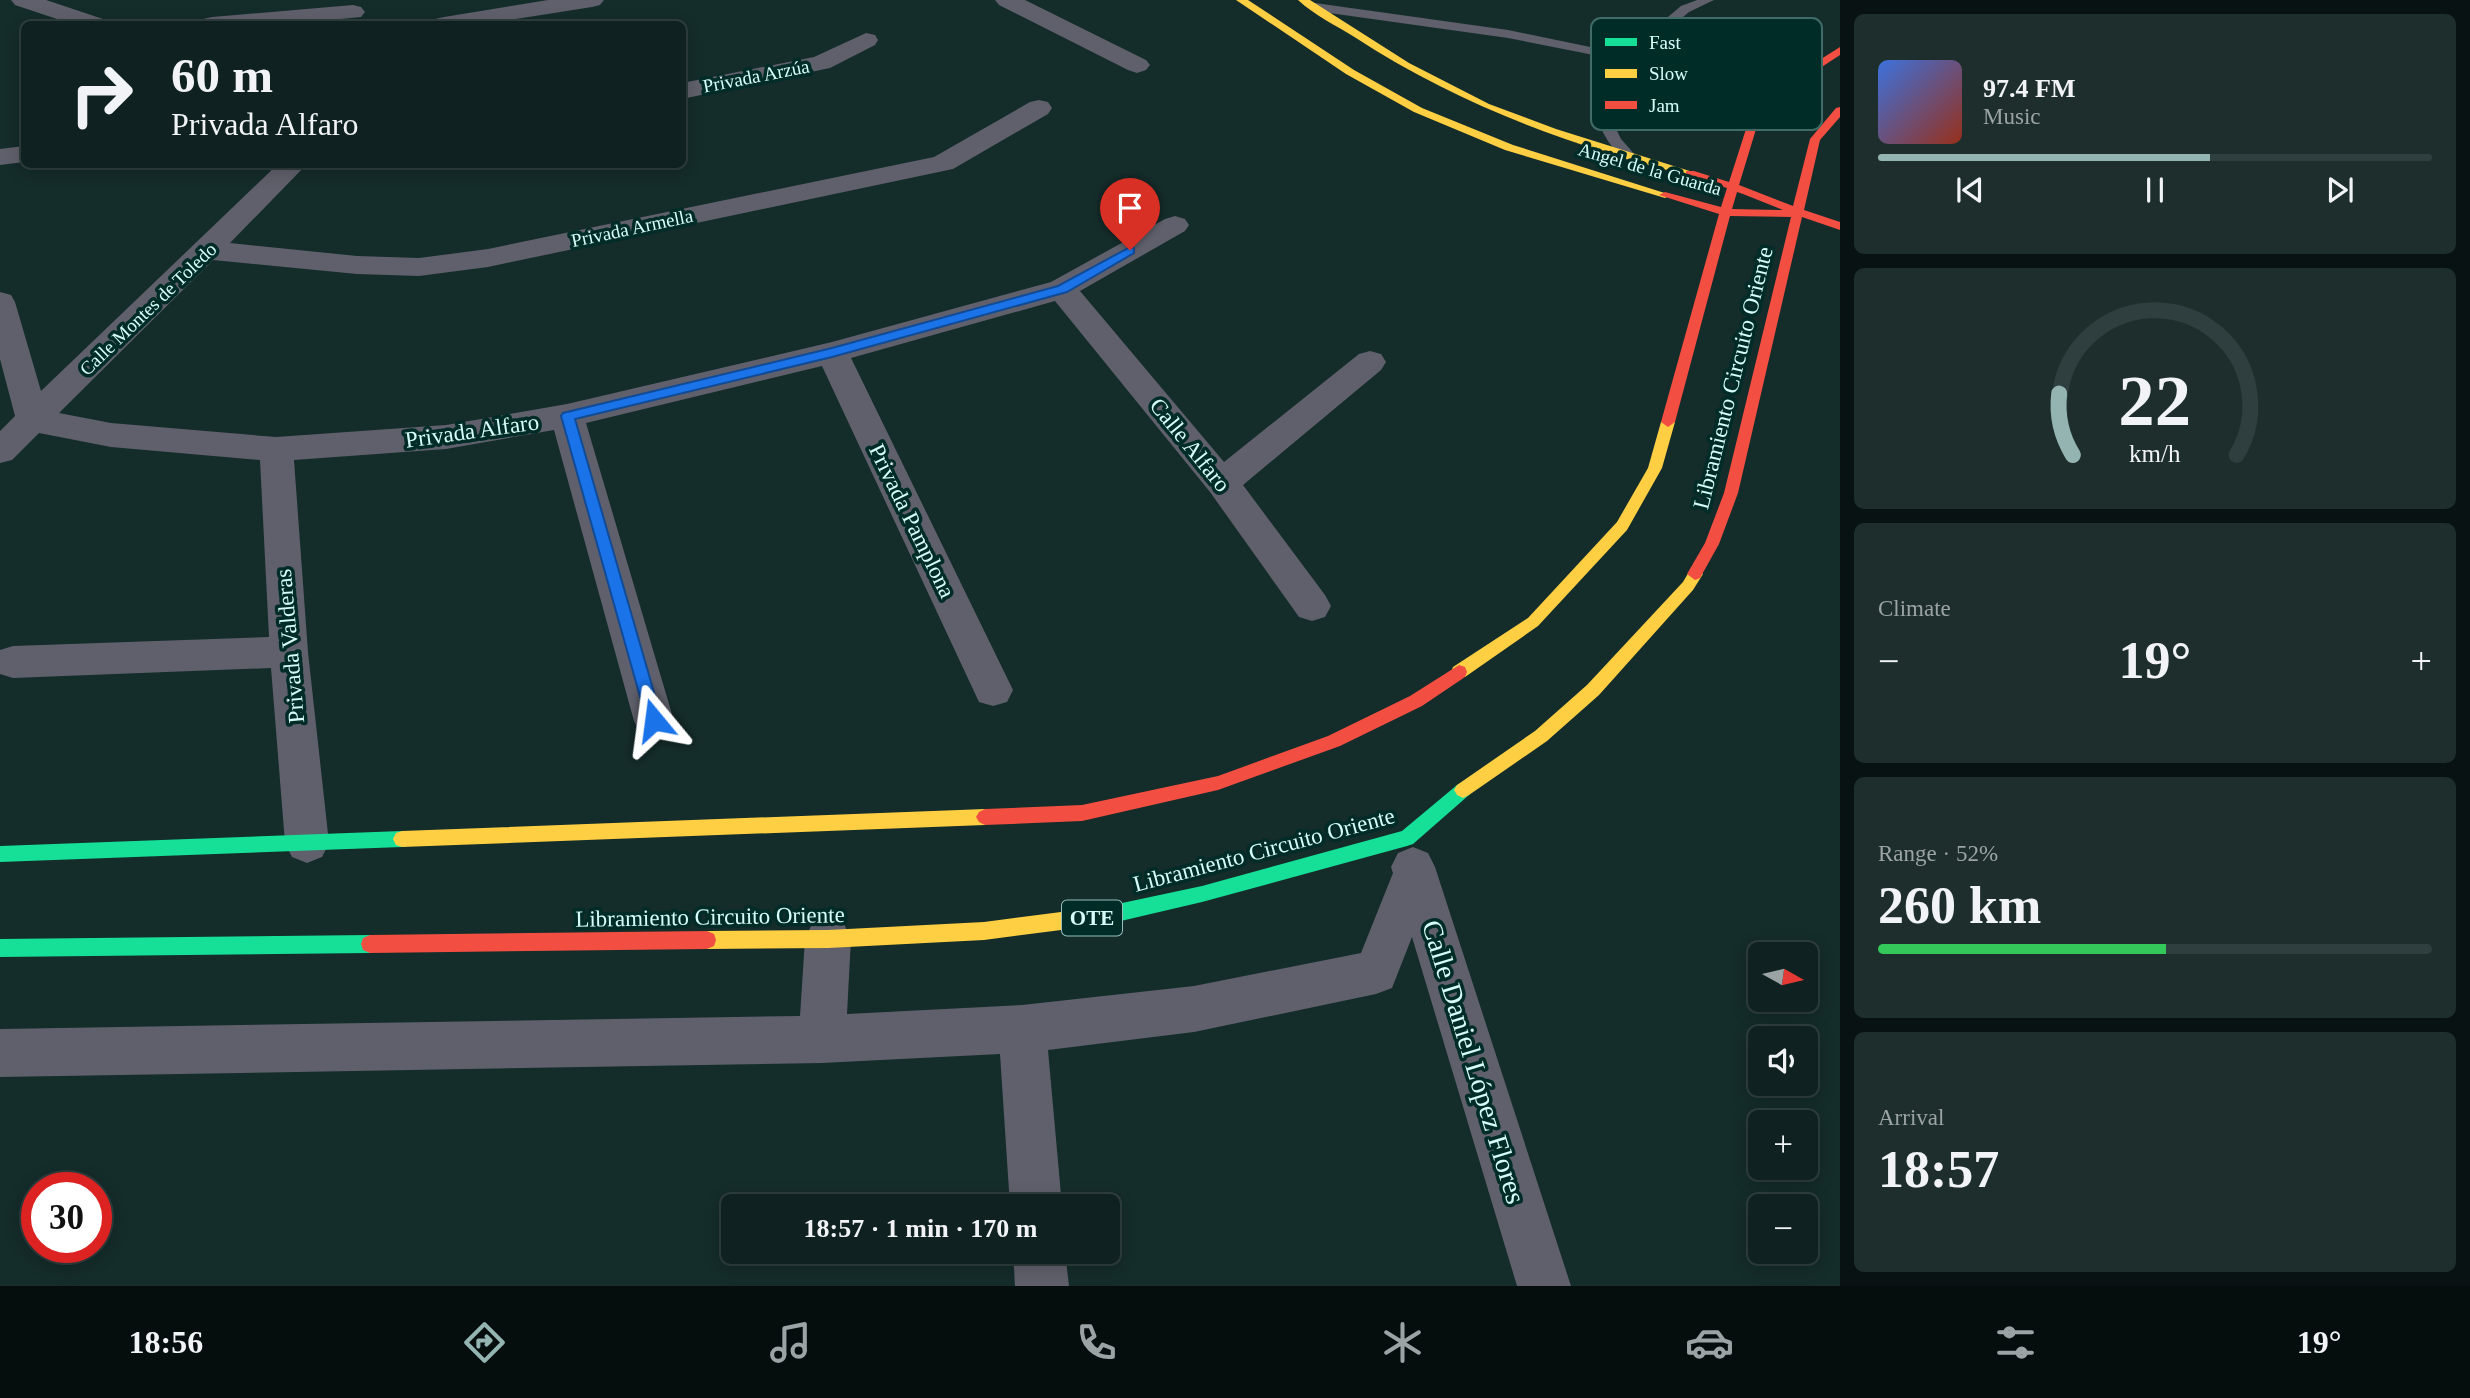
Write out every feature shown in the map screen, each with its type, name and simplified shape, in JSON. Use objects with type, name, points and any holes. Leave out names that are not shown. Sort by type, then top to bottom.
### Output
[{"type":"main road","name":"Angel de la Guarda","points":[[1241,0],[1371,84],[1430,115],[1529,156],[1725,212],[1798,214]]},
{"type":"main road","name":"Angel de la Guarda","points":[[1309,4],[1421,74],[1472,99],[1550,131],[1630,158],[1733,185],[1798,214]]},
{"type":"main road","points":[[1822,62],[1840,50]]},
{"type":"main road","name":"Libramiento Circuito Oriente","points":[[0,948],[828,939],[984,932],[1091,919],[1202,894],[1411,856],[1475,779],[1541,736],[1593,690],[1688,586],[1712,544],[1731,493],[1815,139],[1840,110]]},
{"type":"main road","points":[[0,854],[1082,813],[1218,783],[1334,741],[1416,701],[1533,622],[1622,526],[1655,468],[1725,212],[1751,130]]},
{"type":"main road","points":[[1798,214],[1840,226]]},
{"type":"street","points":[[23,0],[85,21]]},
{"type":"street","points":[[462,21],[592,0]]},
{"type":"street","points":[[1007,0],[1137,65]]},
{"type":"street","points":[[247,21],[353,12]]},
{"type":"street","name":"Privada Arzúa","points":[[686,90],[821,63],[866,40]]},
{"type":"street","name":"Privada Armella","points":[[209,250],[407,266],[488,258],[943,163],[1039,108]]},
{"type":"street","points":[[0,157],[21,154]]},
{"type":"street","name":"Calle Montes de Toledo","points":[[0,451],[290,168]]},
{"type":"street","name":"Privada Alfaro","points":[[33,420],[111,435],[276,450],[446,437],[568,416],[832,353],[1062,289],[1175,225]]},
{"type":"street","name":"Calle Alfaro","points":[[1062,289],[1222,483],[1312,606]]},
{"type":"street","points":[[0,302],[33,420]]},
{"type":"street","name":"Privada Pamplona","points":[[832,353],[993,690]]},
{"type":"street","points":[[1222,483],[1370,362]]},
{"type":"street","points":[[568,416],[654,720]]},
{"type":"street","name":"Privada Valderas","points":[[276,450],[289,652],[307,843]]},
{"type":"street","points":[[13,662],[289,652]]},
{"type":"street","points":[[4,1051],[822,1039],[1021,1029],[1194,1009],[1376,972],[1411,856]]},
{"type":"street","name":"Calle Daniel López Flores","points":[[1411,856],[1544,1286]]},
{"type":"street","points":[[822,1039],[828,939]]},
{"type":"street","points":[[1021,1029],[1035,1194]]},
{"type":"street","points":[[1040,1264],[1042,1286]]},
{"type":"lane","points":[[1668,18],[1681,5],[1708,0]]},
{"type":"lane","points":[[1309,4],[1508,34],[1591,50]]},
{"type":"lane","points":[[1610,130],[1630,158]]},
{"type":"traffic: fast","points":[[1108,915],[1202,894],[1407,838],[1463,790]]},
{"type":"traffic: fast","points":[[0,854],[402,839]]},
{"type":"traffic: fast","points":[[0,948],[370,944]]},
{"type":"traffic: slow","points":[[1241,0],[1350,72],[1448,124],[1571,168],[1665,195]]},
{"type":"traffic: slow","points":[[1303,0],[1406,65],[1485,106],[1552,132],[1690,173]]},
{"type":"traffic: slow","points":[[1459,672],[1533,622],[1622,526],[1655,468],[1668,422]]},
{"type":"traffic: slow","points":[[1463,790],[1541,736],[1593,690],[1688,586],[1695,574]]},
{"type":"traffic: slow","points":[[402,839],[985,817]]},
{"type":"traffic: slow","points":[[707,940],[828,939],[984,931],[1108,915]]},
{"type":"traffic: jam","points":[[1822,62],[1840,50]]},
{"type":"traffic: jam","points":[[1695,574],[1712,544],[1731,493],[1815,139],[1840,110]]},
{"type":"traffic: jam","points":[[1668,422],[1725,212],[1751,130]]},
{"type":"traffic: jam","points":[[1690,173],[1840,226]]},
{"type":"traffic: jam","points":[[1665,195],[1725,212],[1798,214]]},
{"type":"traffic: jam","points":[[985,817],[1082,813],[1218,783],[1334,741],[1416,701],[1459,672]]},
{"type":"traffic: jam","points":[[370,944],[707,940]]},
{"type":"route","points":[[654,720],[568,416],[832,353],[1062,289],[1130,250]]}]
